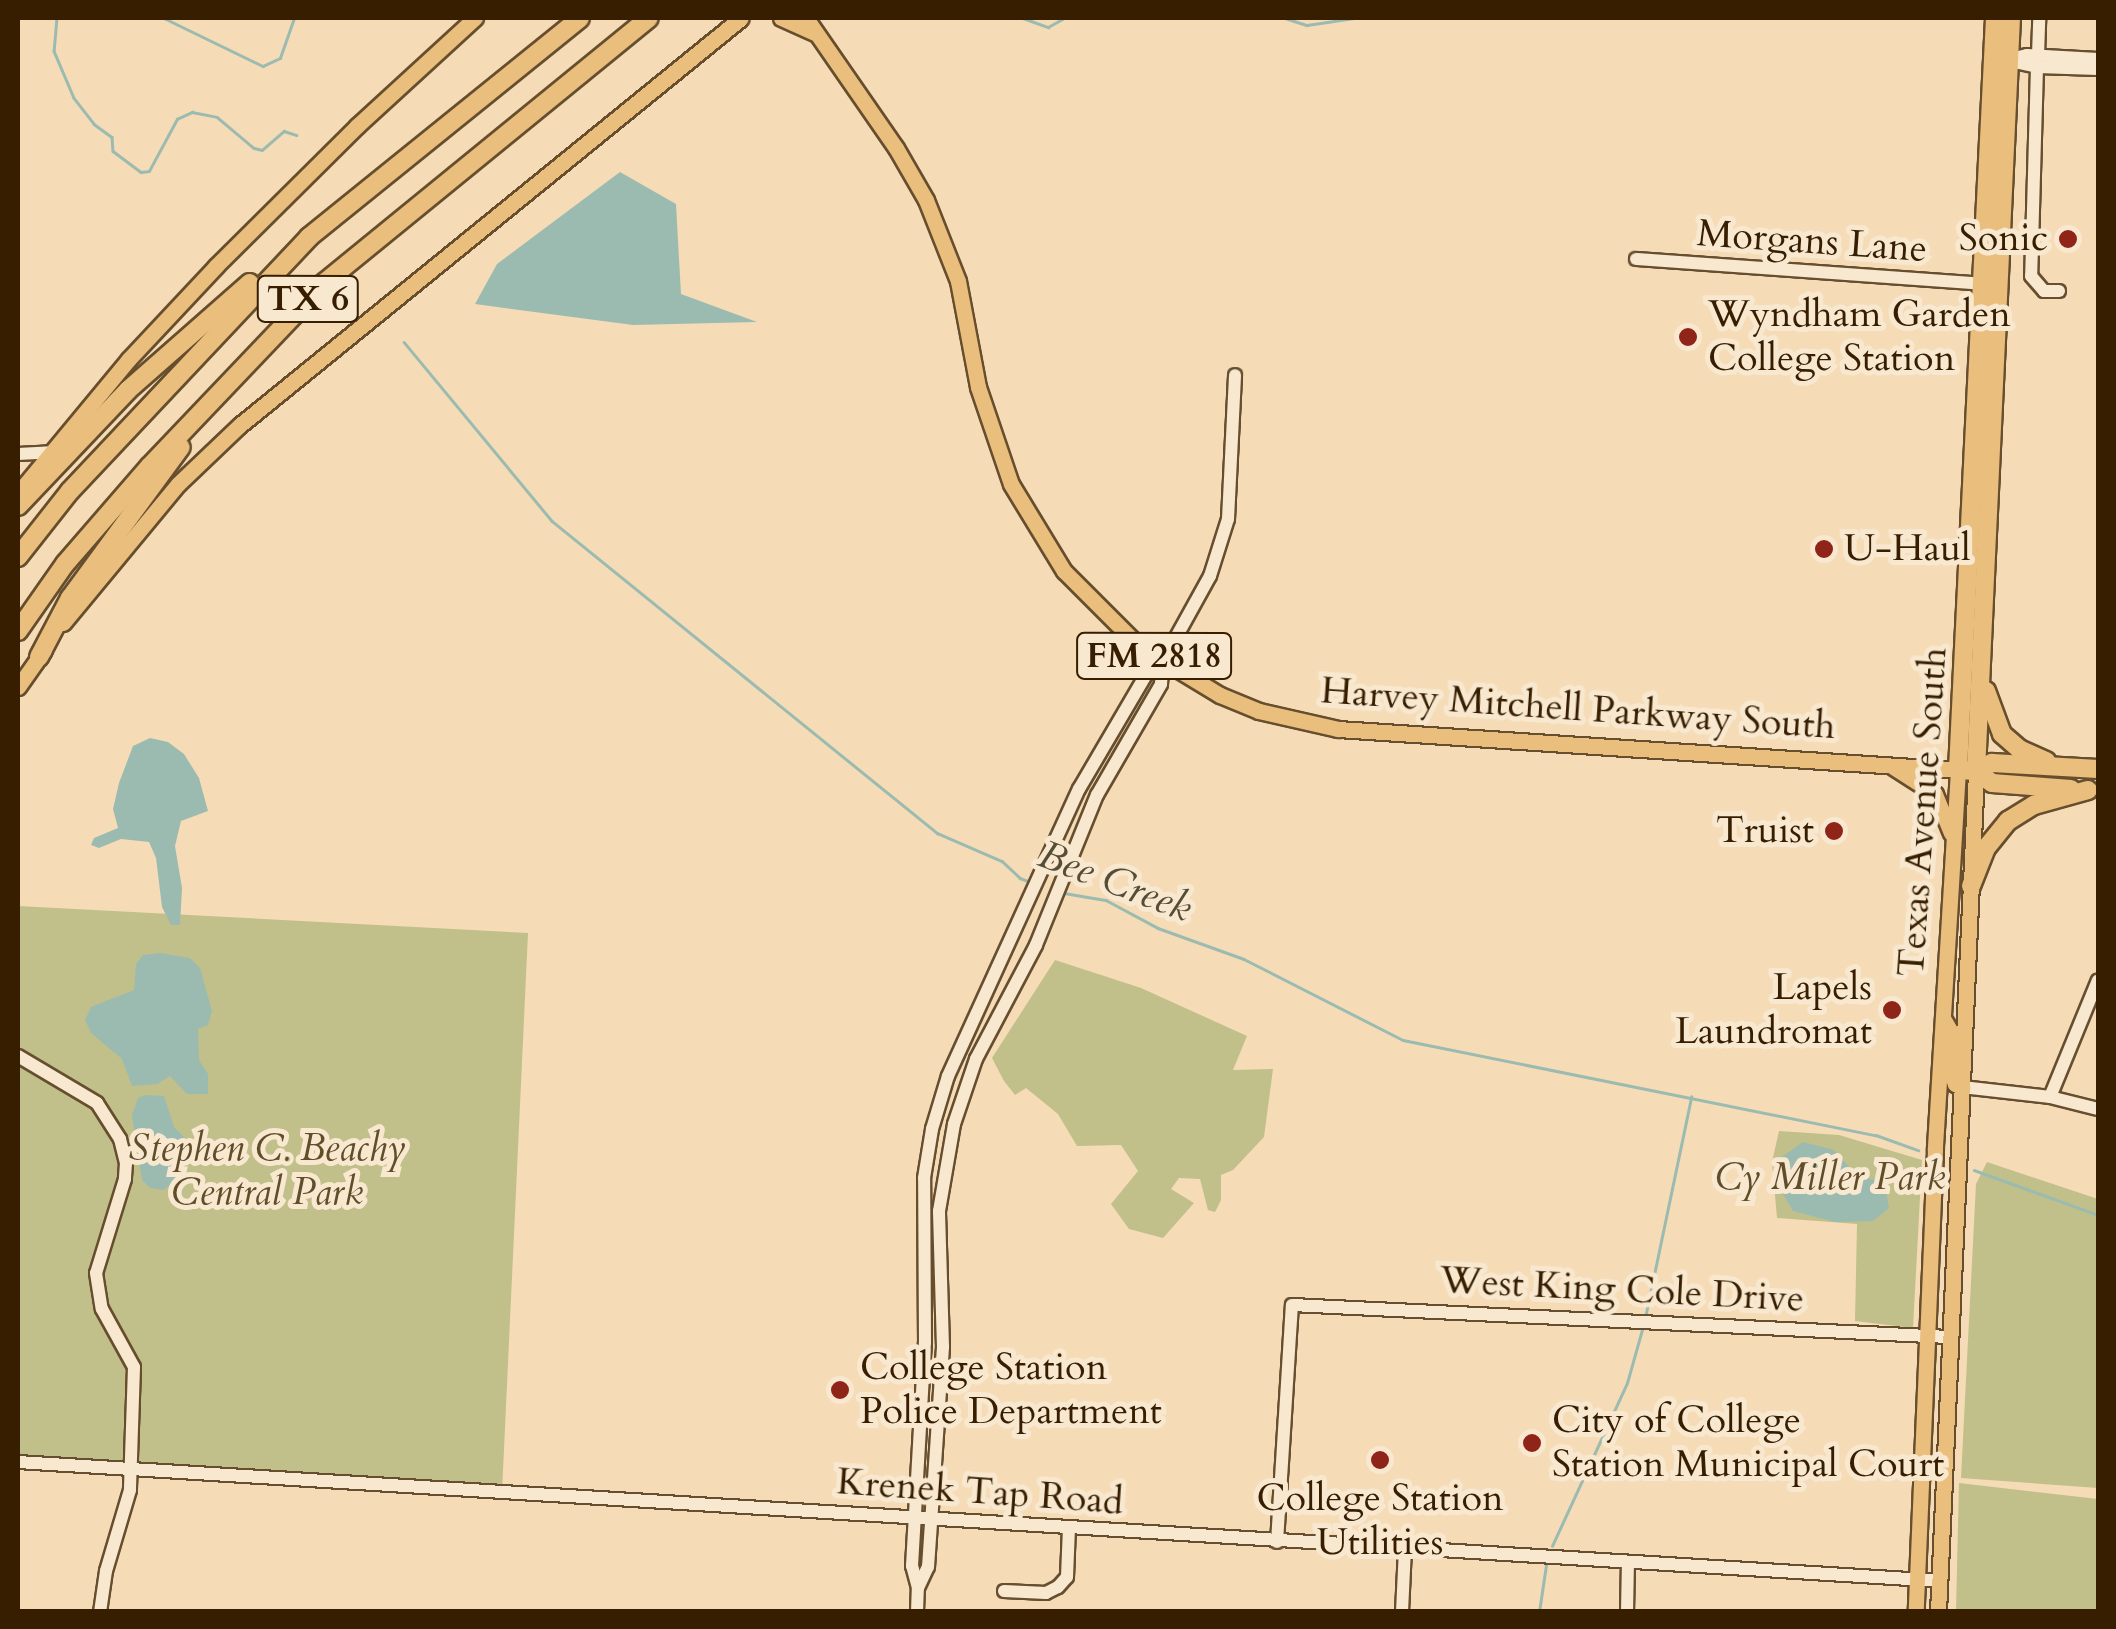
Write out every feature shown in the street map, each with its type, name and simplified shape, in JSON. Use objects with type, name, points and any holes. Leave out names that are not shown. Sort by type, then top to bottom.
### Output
[{"type":"highway","name":"TX 6","points":[[18,556],[70,490],[310,237],[580,18]]},
{"type":"highway","name":"TX 6","points":[[18,631],[65,564],[324,283],[649,18]]},
{"type":"highway","name":"Texas Avenue South","points":[[1967,771],[1981,668],[2001,60],[1995,18]]},
{"type":"highway","name":"Texas Avenue South","points":[[1967,771],[1983,284],[2001,60],[2011,18]]},
{"type":"highway","points":[[18,506],[128,390],[240,290],[310,237]]},
{"type":"highway","points":[[38,658],[70,598],[261,348]]},
{"type":"highway","points":[[1981,668],[2002,734],[2027,754],[2065,767]]},
{"type":"highway","name":"Harvey Mitchell Parkway South","points":[[1967,771],[1992,762],[2098,769]]},
{"type":"highway","name":"Harvey Mitchell Parkway South","points":[[1967,771],[1992,783],[2093,790]]},
{"type":"highway","points":[[1971,886],[1986,848],[2008,821],[2034,805],[2093,790]]},
{"type":"main road","points":[[19,484],[216,266],[357,126],[475,18]]},
{"type":"main road","points":[[781,18],[818,35],[817,18]]},
{"type":"main road","name":"Harvey Mitchell Parkway South","points":[[806,18],[914,176],[950,257],[994,443],[1026,513],[1092,604],[1162,661],[1220,695],[1259,710],[1338,729],[1967,771]]},
{"type":"main road","points":[[18,687],[130,539],[240,425],[738,19]]},
{"type":"main road","points":[[1890,765],[1935,794],[1954,841]]},
{"type":"main road","name":"Texas Avenue South","points":[[1916,1612],[1943,1018],[1954,841],[1967,771]]},
{"type":"main road","name":"Texas Avenue South","points":[[1938,1612],[1971,886],[1967,771]]},
{"type":"main road","points":[[1943,1018],[1954,1037],[1952,1075],[1955,1084],[1962,1087]]},
{"type":"main road","points":[[1940,1089],[1951,1106],[1950,1156],[1958,1172]]},
{"type":"street","points":[[2040,18],[2031,276],[2044,291],[2059,291]]},
{"type":"street","points":[[2001,60],[2098,58]]},
{"type":"street","points":[[2038,61],[2098,69]]},
{"type":"street","name":"Morgans Lane","points":[[1636,259],[1983,284]]},
{"type":"street","points":[[917,1612],[918,1588],[912,1566],[926,1344],[925,1170],[948,1076],[1096,756],[1200,598],[1226,532],[1235,376]]},
{"type":"street","points":[[18,454],[51,452]]},
{"type":"street","points":[[918,1588],[928,1567],[943,1347],[942,1182],[972,1071],[1036,946],[1110,767],[1161,684],[1162,661]]},
{"type":"street","points":[[2050,1097],[2098,980]]},
{"type":"street","points":[[18,1056],[97,1104],[120,1138],[125,1179],[96,1273],[96,1292],[134,1367],[132,1469],[130,1490],[106,1571],[100,1612]]},
{"type":"street","points":[[1962,1087],[2050,1097],[2098,1108]]},
{"type":"street","name":"West King Cole Drive","points":[[1277,1542],[1292,1305],[1950,1336]]},
{"type":"street","name":"Krenek Tap Road","points":[[18,1462],[1939,1581]]},
{"type":"street","points":[[1004,1591],[1046,1593],[1058,1587],[1067,1577],[1069,1527]]},
{"type":"street","points":[[1402,1612],[1404,1548]]},
{"type":"street","points":[[1627,1612],[1628,1562]]},
{"type":"green space","name":"Stephen C. Beachy Central Park","points":[[18,906],[528,933],[502,1492],[18,1455]]},
{"type":"green space","points":[[1055,960],[1141,988],[1247,1036],[1233,1070],[1273,1069],[1264,1137],[1233,1170],[1221,1175],[1221,1200],[1215,1212],[1208,1210],[1200,1179],[1179,1178],[1171,1189],[1194,1203],[1163,1238],[1129,1229],[1111,1204],[1138,1171],[1121,1145],[1077,1146],[1058,1114],[1026,1088],[1015,1095],[1004,1081],[992,1058]]},
{"type":"green space","name":"Cy Miller Park","points":[[1779,1131],[1839,1135],[1922,1160],[1913,1328],[1855,1321],[1857,1224],[1777,1218],[1772,1162]]},
{"type":"green space","points":[[1987,1162],[2098,1199],[2098,1488],[1961,1478],[1976,1184]]},
{"type":"green space","points":[[1959,1483],[2098,1499],[2098,1611],[1956,1611]]},
{"type":"water","points":[[620,172],[676,204],[681,294],[757,322],[633,325],[475,304],[497,264]]},
{"type":"water","points":[[150,738],[168,742],[184,754],[199,778],[208,811],[181,821],[175,846],[182,888],[180,925],[171,925],[162,907],[156,858],[149,842],[121,839],[99,848],[91,845],[94,838],[118,828],[113,809],[119,783],[133,746]]},
{"type":"water","points":[[160,953],[190,958],[200,968],[212,1011],[208,1025],[198,1029],[199,1060],[208,1074],[208,1094],[187,1094],[170,1076],[157,1084],[132,1086],[122,1059],[91,1033],[85,1020],[91,1007],[134,990],[136,964],[143,955]]},
{"type":"water","points":[[164,1096],[174,1127],[184,1137],[181,1175],[164,1190],[150,1188],[142,1180],[132,1115],[138,1098]]},
{"type":"water","points":[[1803,1142],[1834,1150],[1858,1177],[1884,1181],[1889,1208],[1873,1221],[1835,1222],[1793,1211],[1783,1194],[1779,1159]]},
{"type":"waterway","name":"Bee Creek","points":[[57,18],[54,51],[74,98],[94,124],[112,137],[113,151],[141,172],[149,171],[177,119],[192,112],[217,117],[254,148],[262,150],[284,131],[296,135]]},
{"type":"waterway","points":[[164,18],[263,66],[280,58],[294,18]]},
{"type":"waterway","points":[[1023,18],[1048,27],[1064,18]]},
{"type":"waterway","points":[[1285,18],[1307,25],[1355,18]]},
{"type":"waterway","name":"Bee Creek","points":[[404,342],[552,521],[937,833],[1002,861],[1020,878],[1033,883]]},
{"type":"waterway","name":"Bee Creek","points":[[1064,893],[1106,900],[1158,928],[1244,959],[1403,1040],[1876,1135],[1918,1150]]},
{"type":"waterway","points":[[1645,1318],[1691,1097]]},
{"type":"waterway","name":"Bee Creek","points":[[1974,1170],[2098,1215]]},
{"type":"waterway","points":[[1552,1546],[1627,1383],[1643,1326]]},
{"type":"waterway","points":[[1539,1612],[1546,1565]]},
{"type":"place","name":"Sonic","points":[[2068,239]]},
{"type":"place","name":"Wyndham Garden College Station","points":[[1688,337]]},
{"type":"place","name":"U-Haul","points":[[1824,549]]},
{"type":"place","name":"Truist","points":[[1834,831]]},
{"type":"place","name":"Lapels Laundromat","points":[[1892,1010]]},
{"type":"place","name":"College Station Police Department","points":[[840,1390]]},
{"type":"place","name":"City of College Station Municipal Court","points":[[1532,1443]]},
{"type":"place","name":"College Station Utilities","points":[[1380,1460]]}]
